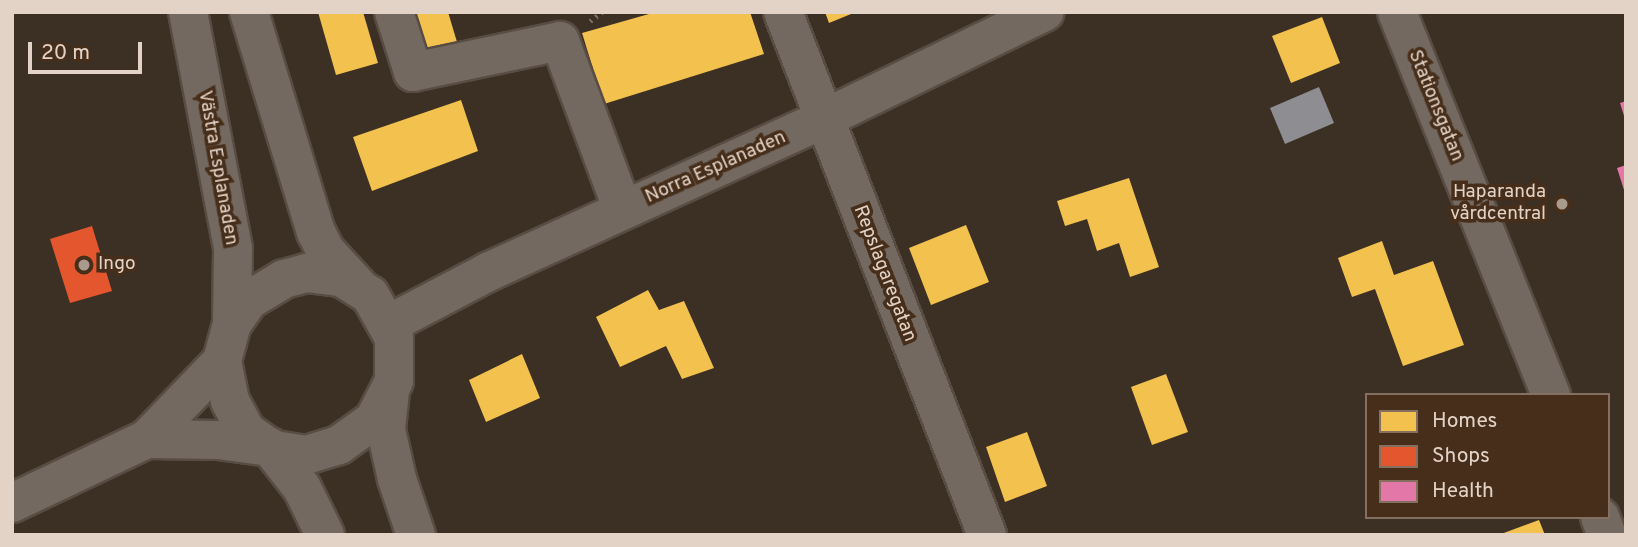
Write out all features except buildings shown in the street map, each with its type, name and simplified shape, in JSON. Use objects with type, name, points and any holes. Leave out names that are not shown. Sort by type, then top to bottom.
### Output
[{"type":"street","name":"Västra Esplanaden","points":[[187,12],[233,249],[232,324]]},
{"type":"street","points":[[249,12],[316,232],[325,250],[359,288]]},
{"type":"street","points":[[394,12],[413,72],[560,41],[622,210]]},
{"type":"street","name":"Repslagaregatan","points":[[783,12],[987,535]]},
{"type":"street","name":"Norra Esplanaden","points":[[388,324],[488,272],[823,119],[1044,12]]},
{"type":"street","name":"Stationsgatan","points":[[1397,12],[1550,393]]},
{"type":"street","points":[[147,439],[218,440],[270,447],[306,455],[339,445],[374,420],[394,381],[394,338],[370,295],[341,277],[306,273],[249,300],[232,324],[222,361],[230,401],[246,430],[270,447],[302,488],[325,535]]},
{"type":"street","points":[[12,503],[147,439],[222,361]]},
{"type":"street","points":[[390,390],[386,430],[397,479],[416,535]]},
{"type":"street","points":[[1601,519],[1608,535]]},
{"type":"place","name":"Haparanda vårdcentral","points":[[1562,204]]},
{"type":"place","name":"Ingo","points":[[84,265]]}]
